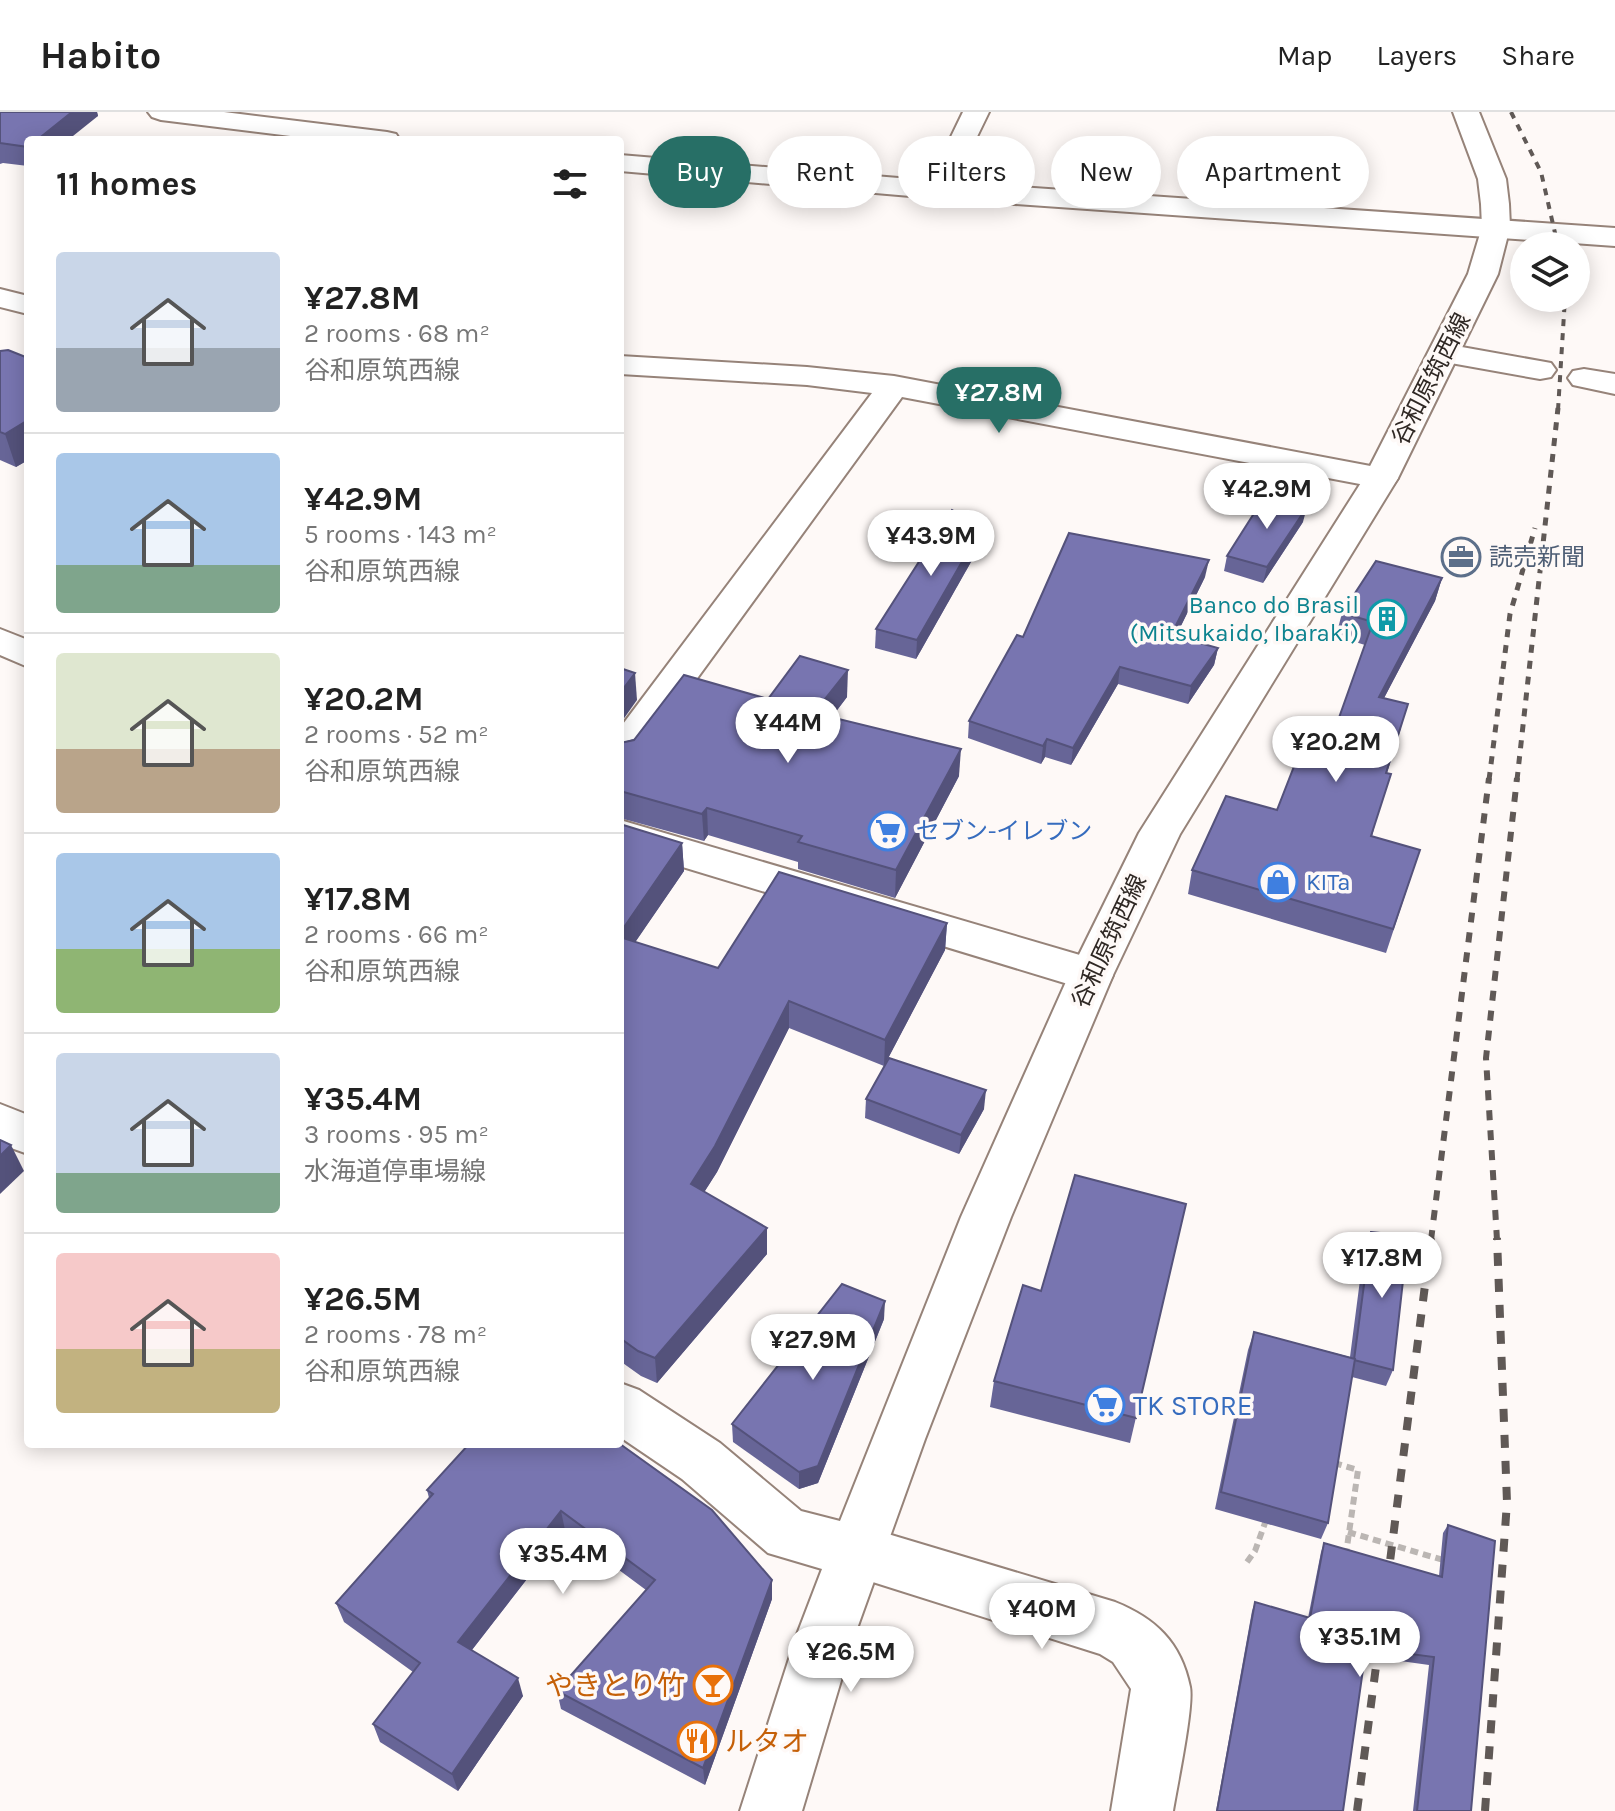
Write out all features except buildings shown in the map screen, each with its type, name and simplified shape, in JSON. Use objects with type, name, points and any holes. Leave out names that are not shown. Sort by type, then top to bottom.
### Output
[{"type":"street","points":[[161,112],[352,136]]},
{"type":"street","points":[[290,129],[314,112]]},
{"type":"street","points":[[964,136],[976,112]]},
{"type":"street","name":"谷和原筑西線","points":[[771,1811],[825,1637],[898,1439],[986,1217],[1091,975],[1160,833],[1381,478],[1483,274],[1496,227],[1492,179],[1466,112]]},
{"type":"street","points":[[631,172],[898,188]]},
{"type":"street","points":[[1035,195],[1615,237]]},
{"type":"street","points":[[0,298],[24,304]]},
{"type":"street","points":[[1445,353],[1540,370]]},
{"type":"street","points":[[624,365],[807,376],[894,386],[1381,478]]},
{"type":"street","points":[[624,751],[894,386]]},
{"type":"street","points":[[624,835],[1091,975]]},
{"type":"street","points":[[0,1123],[24,1133]]},
{"type":"street","points":[[624,1410],[701,1461],[788,1534],[858,1552],[1115,1630],[1134,1642],[1152,1664],[1161,1689],[1142,1811]]},
{"type":"path","points":[[1333,1463],[1358,1470],[1345,1562]]},
{"type":"path","points":[[1247,1562],[1255,1551],[1265,1523]]},
{"type":"path","points":[[1348,1532],[1452,1563]]},
{"type":"railway","points":[[1511,112],[1541,172],[1555,232]]},
{"type":"railway","points":[[1558,410],[1564,312]]},
{"type":"railway","points":[[1517,780],[1558,408]]},
{"type":"railway","points":[[1489,780],[1510,614],[1535,528]]},
{"type":"railway","points":[[1431,1240],[1489,778]]},
{"type":"railway","points":[[1497,1240],[1486,1058],[1517,778]]},
{"type":"railway","points":[[1387,1585],[1431,1238]]},
{"type":"railway","points":[[1485,1811],[1507,1502],[1497,1238]]},
{"type":"railway","points":[[1357,1811],[1380,1636]]},
{"type":"place","name":"読売新聞","points":[[1461,557]]},
{"type":"place","name":"Banco do Brasil (Mitsukaido, Ibaraki)","points":[[1387,619]]},
{"type":"place","name":"セブン-イレブン","points":[[888,831]]},
{"type":"place","name":"KITa","points":[[1278,882]]},
{"type":"place","name":"TK STORE","points":[[1105,1405]]},
{"type":"place","name":"やきとり竹","points":[[713,1685]]},
{"type":"place","name":"ルタオ","points":[[697,1741]]}]
